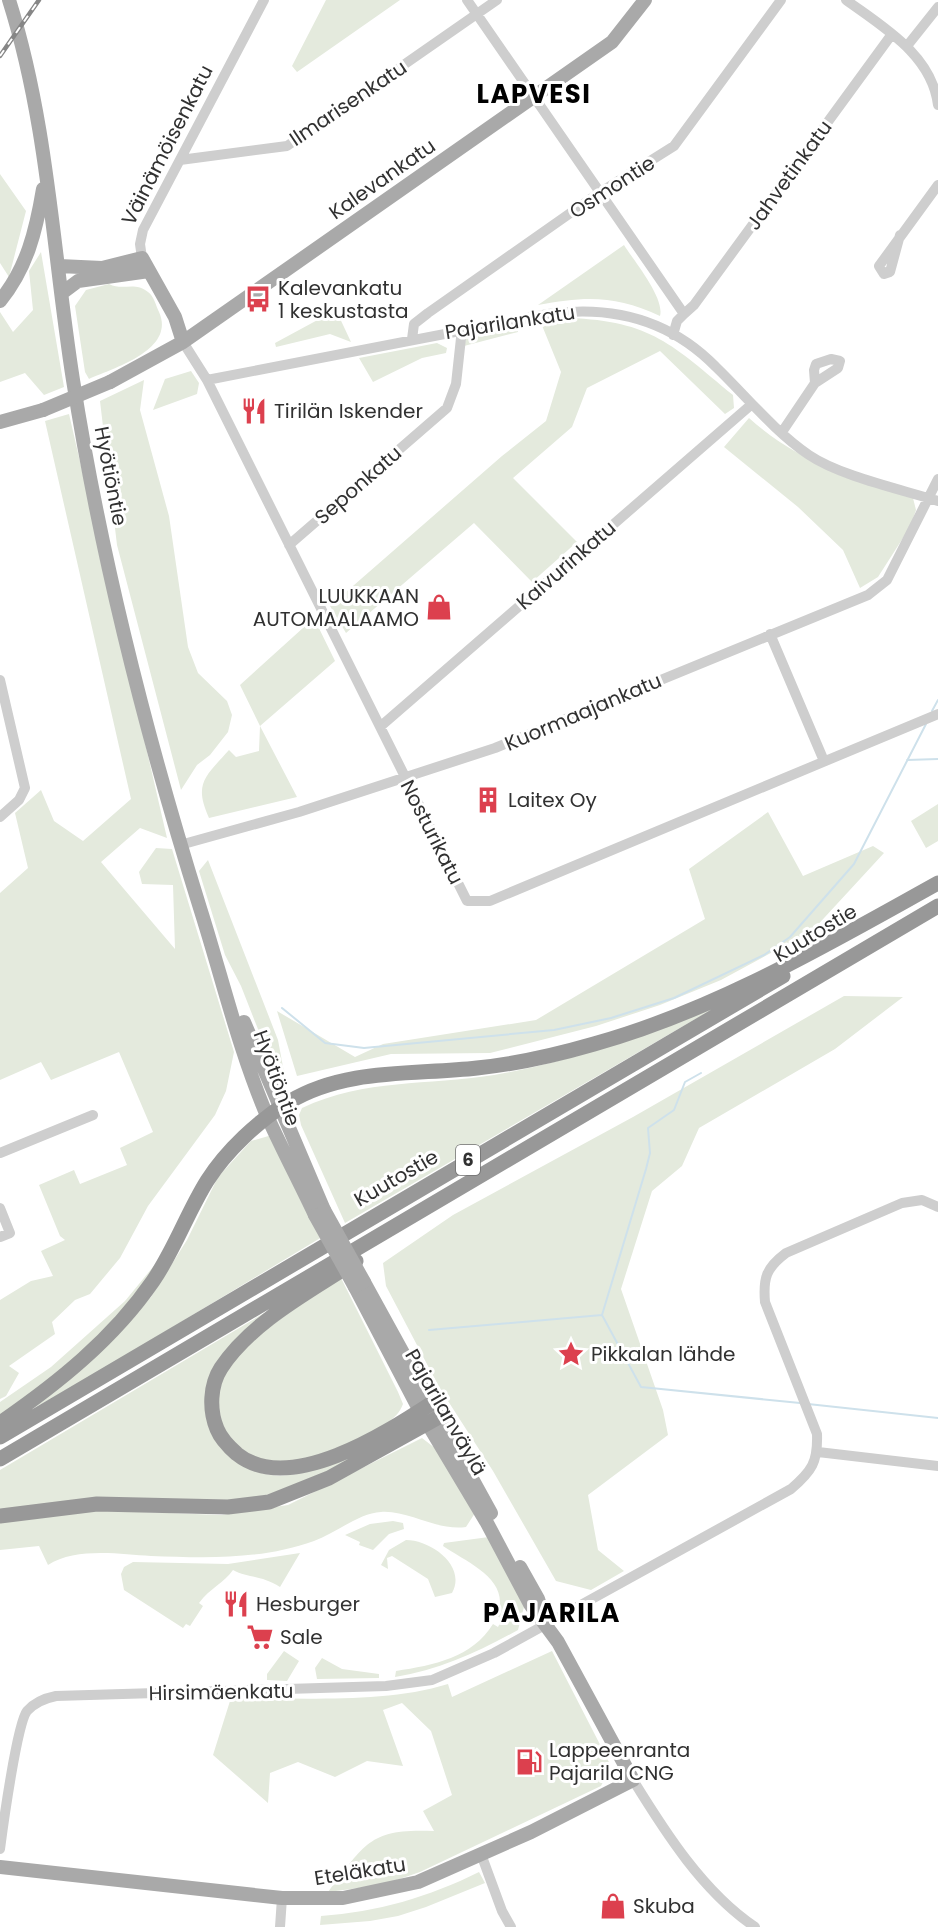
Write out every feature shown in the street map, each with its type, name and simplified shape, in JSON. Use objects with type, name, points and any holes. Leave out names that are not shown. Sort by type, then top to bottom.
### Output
[{"type":"highway","points":[[0,1423],[49,1388],[111,1333],[158,1272],[208,1180],[273,1113],[292,1101],[344,1080],[479,1068],[522,1061],[595,1044],[644,1028],[812,953],[938,883]]},
{"type":"highway","name":"Kuutostie","points":[[0,1437],[938,883]]},
{"type":"highway","name":"Kuutostie","points":[[0,1459],[938,906]]},
{"type":"highway","points":[[430,1414],[328,1459],[292,1468],[272,1468],[243,1459],[229,1447],[217,1431],[212,1411],[212,1390],[221,1368],[243,1343],[272,1318],[362,1257],[666,1066]]},
{"type":"highway","points":[[0,1516],[97,1504],[228,1507],[270,1502],[329,1478],[430,1414]]},
{"type":"main road","name":"Hyötiöntie","points":[[9,0],[31,86],[59,266],[73,379],[108,565],[138,691],[180,845],[214,951],[273,1113],[320,1212]]},
{"type":"main road","name":"Kalevankatu","points":[[0,422],[43,410],[110,382],[183,342],[612,42],[645,0]]},
{"type":"main road","points":[[0,301],[11,287],[27,257],[46,176]]},
{"type":"main road","points":[[59,266],[102,268],[142,258],[175,317],[183,342]]},
{"type":"main road","points":[[62,293],[78,281],[149,271]]},
{"type":"main road","name":"Pajarilanväylä","points":[[320,1212],[530,1604],[547,1624],[633,1780]]},
{"type":"main road","name":"Eteläkatu","points":[[0,1867],[282,1898],[343,1898],[418,1882],[633,1780]]},
{"type":"street","name":"Väinämöisenkatu","points":[[142,258],[140,244],[143,230],[264,0]]},
{"type":"street","points":[[467,0],[684,314]]},
{"type":"street","name":"Ilmarisenkatu","points":[[180,160],[287,146],[497,0]]},
{"type":"street","name":"Osmontie","points":[[412,339],[414,324],[601,193],[674,147],[781,0]]},
{"type":"street","points":[[846,0],[907,46],[927,75],[938,105]]},
{"type":"street","points":[[907,46],[938,7]]},
{"type":"street","name":"Jahvetinkatu","points":[[673,334],[677,321],[694,305],[892,34]]},
{"type":"street","points":[[900,236],[938,185]]},
{"type":"street","name":"Pajarilankatu","points":[[207,380],[462,329],[576,310],[606,311],[630,316],[673,334],[714,365],[782,432],[818,461],[933,500]]},
{"type":"street","name":"Seponkatu","points":[[289,545],[447,408],[456,384],[462,329]]},
{"type":"street","name":"Nosturikatu","points":[[183,342],[207,380],[467,901],[490,901],[938,714]]},
{"type":"street","points":[[782,432],[815,383]]},
{"type":"street","name":"Kaivurinkatu","points":[[381,726],[752,404]]},
{"type":"street","name":"Kuormaajankatu","points":[[180,845],[299,812],[495,748],[878,589],[887,580],[933,500],[938,479]]},
{"type":"street","points":[[770,634],[824,761]]},
{"type":"street","points":[[0,680],[25,788],[19,800],[0,817]]},
{"type":"street","points":[[0,1153],[93,1115]]},
{"type":"street","points":[[938,1207],[922,1200],[902,1203],[882,1211],[786,1253],[773,1263],[763,1282],[765,1302],[817,1434],[818,1452],[938,1466]]},
{"type":"street","points":[[0,1208],[10,1233],[0,1237]]},
{"type":"street","name":"Hirsimäenkatu","points":[[0,1849],[19,1736],[27,1711],[42,1699],[56,1696],[398,1685],[432,1680],[458,1671],[547,1624],[791,1489],[813,1466],[818,1452]]},
{"type":"street","name":"Pajarilanväylä","points":[[633,1780],[688,1862],[755,1927]]},
{"type":"street","points":[[481,1854],[502,1911],[511,1927]]},
{"type":"street","points":[[280,1927],[282,1898]]},
{"type":"shaded area","points":[[326,0],[400,0],[297,72],[292,66]]},
{"type":"shaded area","points":[[0,174],[26,211],[9,277],[0,263]]},
{"type":"shaded area","points":[[624,245],[653,290],[658,300],[660,316],[629,304],[600,299],[538,305]]},
{"type":"shaded area","points":[[41,252],[64,387],[44,395],[25,373],[0,382],[0,312],[13,332],[33,310],[29,271]]},
{"type":"shaded area","points":[[109,284],[119,287],[134,286],[148,292],[155,301],[162,325],[159,337],[140,356],[89,379],[85,372],[75,306],[86,290]]},
{"type":"shaded area","points":[[336,310],[351,342],[330,334],[276,347],[275,343]]},
{"type":"shaded area","points":[[569,318],[621,324],[659,339],[676,349],[733,395],[734,408],[725,414],[660,351],[587,388],[572,427],[513,478],[577,542],[532,582],[474,523],[346,633],[330,606],[502,456],[546,421],[561,372],[541,323]]},
{"type":"shaded area","points":[[517,325],[518,332],[464,346],[466,338],[472,333]]},
{"type":"shaded area","points":[[437,343],[447,348],[446,353],[422,358],[373,382],[359,358]]},
{"type":"shaded area","points":[[191,371],[199,383],[197,394],[153,410],[165,379]]},
{"type":"shaded area","points":[[144,380],[140,410],[169,516],[188,647],[198,673],[227,701],[232,715],[228,732],[210,755],[197,765],[181,790],[117,545],[100,401]]},
{"type":"shaded area","points":[[69,414],[167,838],[140,828],[101,862],[175,949],[173,885],[142,884],[139,872],[156,848],[172,849],[234,1052],[226,1091],[215,1115],[148,1206],[120,1258],[90,1294],[75,1300],[52,1322],[55,1334],[9,1366],[19,1373],[6,1396],[0,1399],[0,1300],[31,1281],[53,1276],[41,1251],[65,1240],[60,1236],[39,1185],[74,1170],[80,1184],[127,1165],[120,1148],[153,1132],[119,1052],[51,1080],[41,1062],[0,1080],[0,893],[28,868],[15,813],[41,790],[54,821],[83,841],[131,799],[45,421]]},
{"type":"shaded area","points":[[749,418],[786,446],[826,467],[868,484],[913,498],[916,510],[910,527],[878,577],[860,588],[843,550],[798,507],[724,447]]},
{"type":"shaded area","points":[[314,618],[335,661],[260,726],[240,685]]},
{"type":"shaded area","points":[[260,726],[297,797],[209,818],[202,796],[204,781],[229,750],[236,757],[259,751]]},
{"type":"shaded area","points":[[938,804],[938,841],[926,848],[911,821]]},
{"type":"shaded area","points":[[768,812],[803,876],[873,846],[884,853],[813,930],[721,980],[660,1005],[596,1026],[490,1053],[391,1054],[297,1076],[277,1011],[355,1057],[383,1044],[536,1020],[705,919],[689,869]]},
{"type":"shaded area","points":[[208,860],[278,1040],[286,1083],[274,1070],[241,986],[225,955],[199,871]]},
{"type":"shaded area","points":[[844,996],[903,997],[835,1049],[699,1128],[682,1166],[652,1191],[621,1289],[663,1410],[668,1435],[588,1495],[598,1550],[624,1571],[591,1590],[556,1581],[493,1471],[439,1387],[386,1286],[383,1263],[453,1215],[633,1117]]},
{"type":"shaded area","points":[[716,1007],[345,1223],[301,1125],[299,1115],[302,1108],[326,1098],[373,1087],[494,1075],[551,1063],[606,1047]]},
{"type":"shaded area","points":[[272,1135],[322,1237],[85,1380],[14,1419],[151,1297],[187,1240],[218,1177],[251,1141]]},
{"type":"shaded area","points":[[162,1256],[125,1308],[100,1336],[64,1368],[0,1417],[0,1402],[51,1367],[125,1301]]},
{"type":"shaded area","points":[[341,1278],[398,1392],[403,1404],[400,1410],[380,1428],[329,1454],[295,1461],[278,1461],[262,1459],[247,1453],[234,1444],[225,1431],[219,1413],[219,1392],[226,1372],[233,1361],[256,1338],[284,1316]]},
{"type":"shaded area","points":[[303,1290],[227,1351],[207,1413],[249,1467],[269,1475],[303,1473],[321,1468],[388,1441],[287,1491],[235,1501],[89,1499],[0,1510],[0,1470]]},
{"type":"shaded area","points":[[422,1438],[440,1452],[475,1513],[466,1527],[444,1526],[401,1514],[381,1512],[364,1516],[314,1541],[254,1555],[193,1557],[98,1553],[71,1556],[48,1565],[39,1546],[0,1550],[0,1523],[90,1510],[221,1515],[288,1505]]},
{"type":"shaded area","points":[[393,1521],[403,1523],[404,1529],[389,1534],[373,1550],[359,1545],[360,1542],[345,1535],[370,1524]]},
{"type":"shaded area","points":[[489,1537],[525,1603],[518,1630],[458,1659],[428,1670],[395,1677],[396,1671],[451,1658],[474,1645],[493,1624],[498,1627],[502,1619],[497,1616],[500,1603],[493,1583],[475,1566],[443,1546],[444,1543]]},
{"type":"shaded area","points":[[406,1540],[426,1544],[444,1556],[451,1564],[455,1573],[452,1593],[435,1597],[428,1579],[392,1556],[387,1558],[388,1569],[381,1565],[389,1550]]},
{"type":"shaded area","points":[[300,1553],[280,1587],[267,1580],[233,1570],[203,1598],[199,1603],[203,1606],[190,1626],[186,1624],[183,1628],[124,1590],[121,1574],[124,1567],[133,1562],[228,1564]]},
{"type":"shaded area","points":[[284,1651],[299,1661],[287,1681],[267,1680],[267,1674]]},
{"type":"shaded area","points":[[552,1651],[611,1766],[601,1786],[420,1872],[382,1885],[328,1892],[370,1842],[395,1833],[434,1831],[423,1811],[452,1795],[431,1731],[402,1703],[383,1710],[403,1766],[367,1761],[335,1777],[298,1762],[270,1773],[268,1803],[213,1755],[230,1701],[237,1699],[371,1697],[448,1684],[452,1697]]},
{"type":"shaded area","points":[[322,1658],[342,1669],[379,1674],[379,1678],[317,1679],[315,1668]]},
{"type":"shaded area","points":[[479,1872],[485,1883],[426,1907],[398,1916],[370,1921],[320,1925],[321,1916],[362,1911],[402,1902],[441,1889]]},
{"type":"waterway","points":[[932,711],[938,700]]},
{"type":"waterway","points":[[282,1008],[325,1043],[364,1048],[554,1030],[611,1018],[674,998],[764,955],[790,937],[854,864],[926,724]]},
{"type":"waterway","points":[[907,760],[938,759]]},
{"type":"waterway","points":[[701,1073],[685,1082],[674,1110],[648,1128],[650,1153],[602,1315],[641,1387],[800,1403]]},
{"type":"waterway","points":[[429,1330],[602,1315]]},
{"type":"waterway","points":[[808,1404],[938,1418]]},
{"type":"railway","points":[[0,56],[39,0]]},
{"type":"place","name":"Kalevankatu 1 keskustasta","points":[[258,299]]},
{"type":"place","name":"Tirilän Iskender","points":[[254,411]]},
{"type":"place","name":"LUUKKAAN AUTOMAALAAMO","points":[[439,607]]},
{"type":"place","name":"Laitex Oy","points":[[488,800]]},
{"type":"place","name":"Pikkalan lähde","points":[[571,1354]]},
{"type":"place","name":"Hesburger","points":[[236,1604]]},
{"type":"place","name":"Sale","points":[[260,1637]]},
{"type":"place","name":"Lappeenranta Pajarila CNG","points":[[529,1762]]},
{"type":"place","name":"Skuba","points":[[613,1906]]},
{"type":"district","name":"LAPVESI","points":[[534,94]]},
{"type":"district","name":"PAJARILA","points":[[552,1613]]}]
